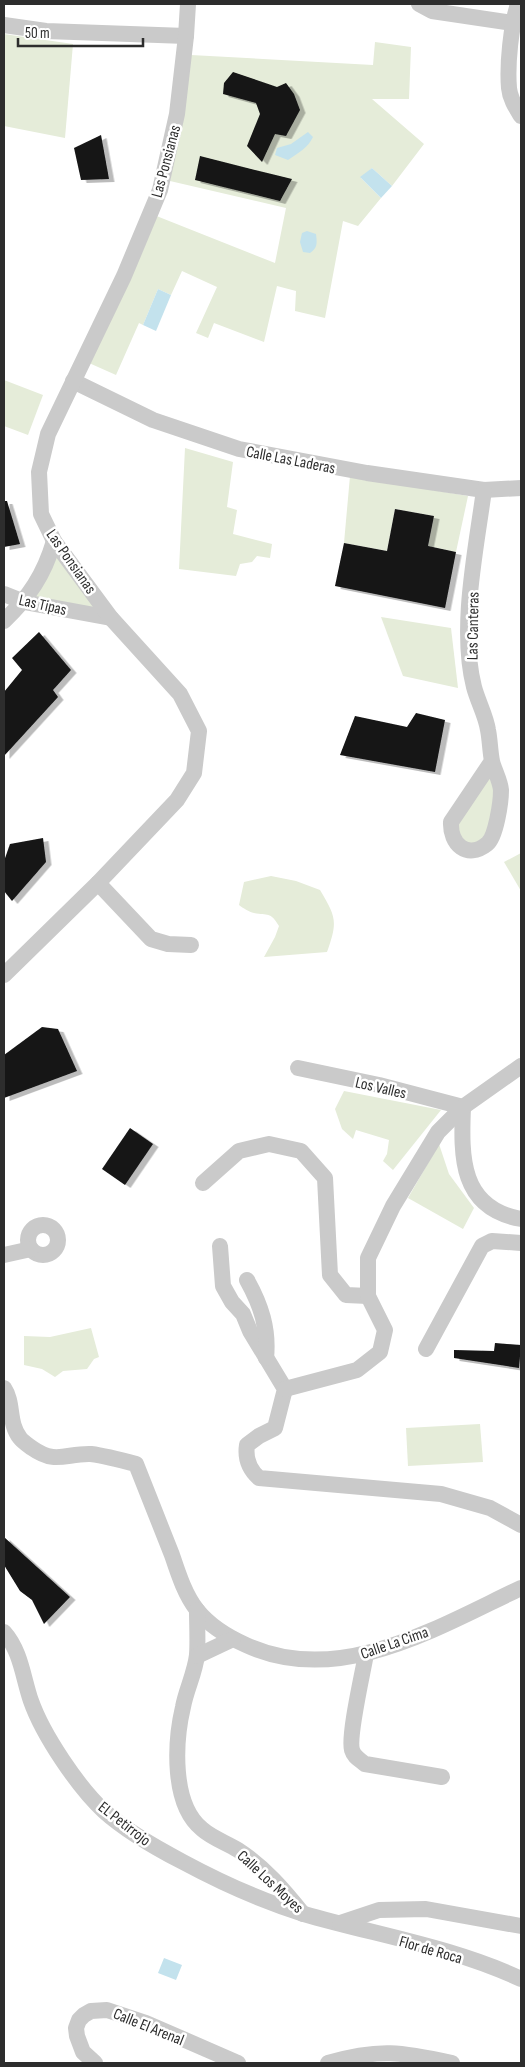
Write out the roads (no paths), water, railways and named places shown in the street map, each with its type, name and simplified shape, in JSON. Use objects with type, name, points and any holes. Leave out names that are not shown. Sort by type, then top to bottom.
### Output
[{"type":"street","name":"Las Ponsianas","points":[[4,975],[98,883],[177,800],[194,773],[199,731],[180,694],[111,618],[54,541],[41,514],[39,472],[48,434],[124,276],[160,190],[177,114],[188,4]]},
{"type":"street","points":[[419,4],[432,11],[516,17]]},
{"type":"street","points":[[518,4],[509,89],[512,102],[521,116]]},
{"type":"street","points":[[4,25],[46,31],[186,36]]},
{"type":"street","name":"Calle Las Laderas","points":[[74,381],[153,420],[240,449],[367,473],[484,490],[521,488]]},
{"type":"street","name":"Las Canteras","points":[[484,490],[471,597],[468,648],[474,686],[488,730],[492,761],[501,789],[494,833],[490,843],[481,849],[463,849],[456,844],[450,833],[451,822],[492,761]]},
{"type":"street","points":[[4,621],[24,602],[48,563],[54,541]]},
{"type":"street","name":"Las Tipas","points":[[4,594],[24,602],[111,618]]},
{"type":"street","points":[[98,883],[151,939],[168,944],[191,945]]},
{"type":"street","points":[[285,1389],[357,1370],[380,1352],[385,1330],[368,1296],[368,1258],[393,1206],[438,1132],[463,1107],[521,1066]]},
{"type":"street","name":"Los Valles","points":[[298,1068],[379,1085],[463,1107]]},
{"type":"street","points":[[463,1107],[462,1145],[466,1176],[480,1198],[506,1216],[521,1219]]},
{"type":"street","points":[[203,1184],[239,1152],[269,1144],[301,1151],[324,1178],[330,1275],[346,1295],[368,1296]]},
{"type":"street","points":[[426,1349],[482,1246],[492,1241],[521,1243]]},
{"type":"street","points":[[220,1246],[224,1286],[232,1302],[244,1314],[250,1331],[285,1389],[275,1428],[247,1445],[246,1453],[249,1465],[259,1478],[441,1494],[490,1508],[521,1525]]},
{"type":"street","points":[[4,1256],[30,1249]]},
{"type":"street","points":[[247,1280],[258,1300],[266,1326],[268,1340],[266,1358]]},
{"type":"street","name":"Calle Los Moyes","points":[[4,1388],[9,1397],[11,1420],[20,1439],[41,1454],[47,1457],[68,1457],[88,1454],[108,1456],[136,1464],[181,1580],[196,1610],[233,1639]]},
{"type":"street","name":"Calle La Cima","points":[[233,1639],[257,1650],[288,1657],[324,1659],[366,1654],[409,1640],[521,1588]]},
{"type":"street","name":"Calle Los Moyes","points":[[196,1610],[197,1656],[178,1732],[178,1780],[192,1816],[202,1829],[256,1863],[283,1888],[303,1914],[340,1924]]},
{"type":"street","name":"EL Petirrojo","points":[[4,1632],[17,1652],[38,1716],[68,1770],[104,1811],[157,1848],[212,1878],[250,1895],[303,1914]]},
{"type":"street","points":[[197,1656],[233,1639]]},
{"type":"street","points":[[366,1654],[352,1734],[351,1748],[355,1756],[365,1764],[442,1777]]},
{"type":"street","points":[[340,1924],[379,1910],[426,1908],[521,1926]]},
{"type":"street","name":"Flor de Roca","points":[[340,1924],[456,1955],[521,1979]]},
{"type":"street","name":"Calle El Arenal","points":[[95,2063],[83,2052],[76,2028],[79,2020],[84,2015],[91,2011],[106,2010],[146,2023],[238,2063]]},
{"type":"street","points":[[328,2063],[355,2055],[379,2052],[406,2054],[452,2063]]},
{"type":"water","points":[[308,132],[313,137],[299,153],[288,160],[275,155],[277,148],[291,144]]},
{"type":"water","points":[[372,168],[392,186],[381,198],[360,177]]},
{"type":"water","points":[[307,231],[316,234],[316,247],[310,253],[303,252],[300,242],[302,233]]},
{"type":"water","points":[[158,289],[171,295],[156,331],[143,325]]},
{"type":"water","points":[[164,1958],[182,1965],[176,1980],[158,1973]]}]
